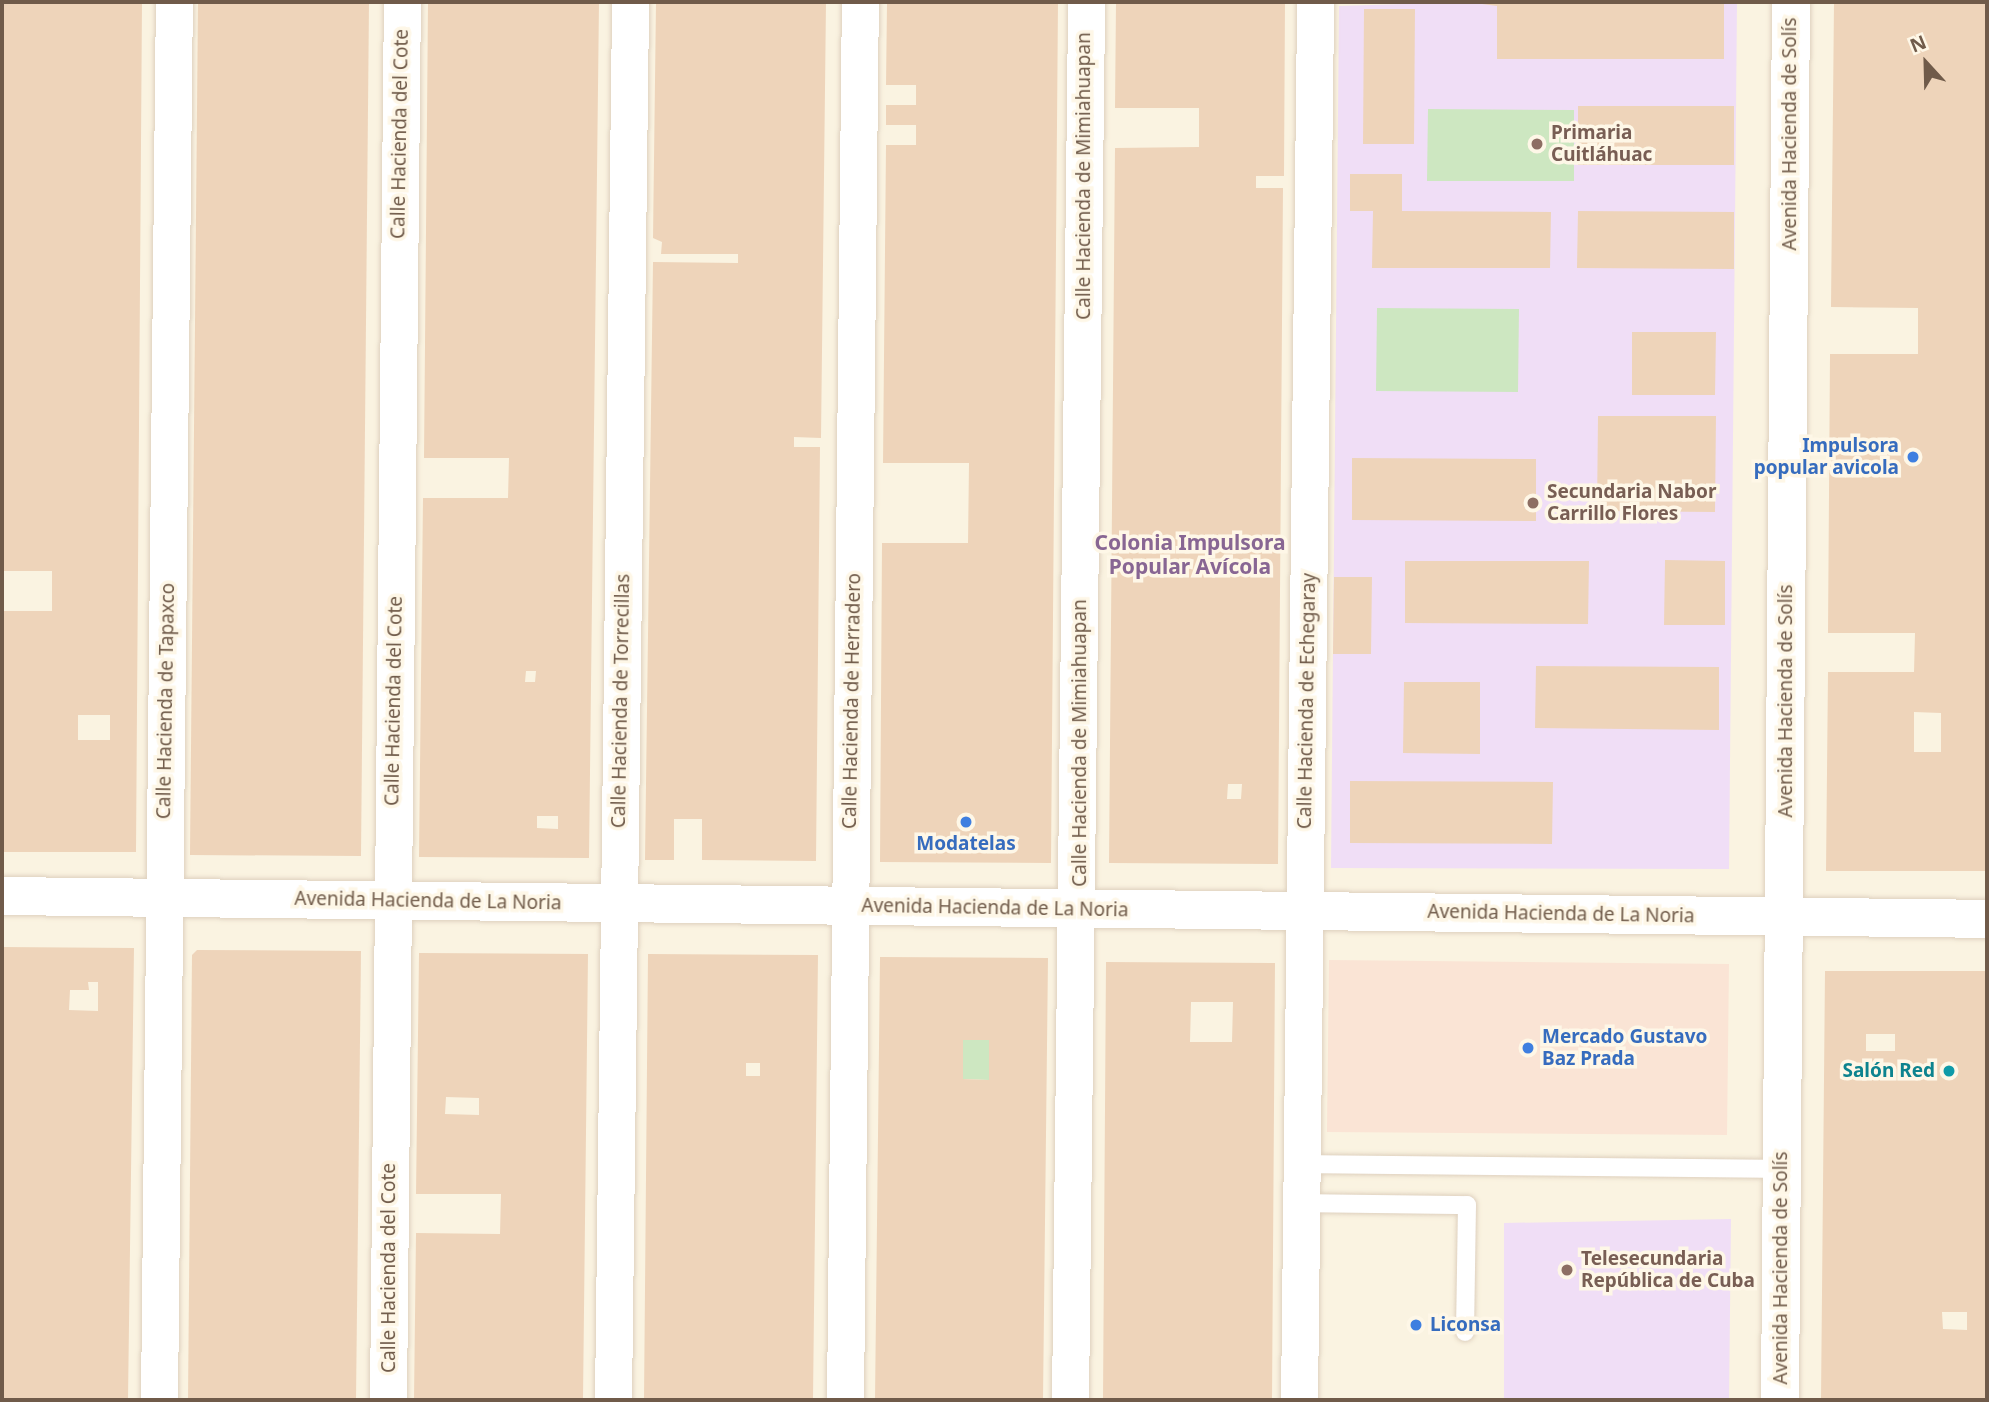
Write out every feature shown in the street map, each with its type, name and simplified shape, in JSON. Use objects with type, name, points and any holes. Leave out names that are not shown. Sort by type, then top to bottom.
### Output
[{"type":"street","name":"Calle Hacienda de Tapaxco","points":[[159,1400],[174,2]]},
{"type":"street","name":"Calle Hacienda del Cote","points":[[388,1400],[402,2]]},
{"type":"street","name":"Calle Hacienda de Torrecillas","points":[[613,1400],[630,2]]},
{"type":"street","name":"Calle Hacienda de Herradero","points":[[845,1400],[860,2]]},
{"type":"street","name":"Calle Hacienda de Mimiahuapan","points":[[1070,1400],[1079,908],[1086,2]]},
{"type":"street","name":"Calle Hacienda de Echegaray","points":[[1299,1400],[1315,2]]},
{"type":"street","name":"Avenida Hacienda de Solís","points":[[1780,1400],[1791,2]]},
{"type":"street","name":"Avenida Hacienda de La Noria","points":[[2,896],[1987,919]]},
{"type":"lane","points":[[1303,1164],[1782,1169]]},
{"type":"lane","points":[[1302,1203],[1467,1205],[1465,1332]]},
{"type":"shaded area","name":"Secundaria Nabor Carrillo Flores","points":[[1467,2],[1737,2],[1729,869],[1331,868],[1339,6]]},
{"type":"shaded area","name":"Mercado Gustavo Baz Prada","points":[[1329,960],[1729,964],[1727,1135],[1327,1132]]},
{"type":"shaded area","name":"Telesecundaria República de Cuba","points":[[1731,1219],[1729,1400],[1504,1400],[1504,1223]]},
{"type":"green space","points":[[1428,109],[1574,110],[1574,181],[1427,181]]},
{"type":"green space","points":[[1377,308],[1519,309],[1518,392],[1376,391]]},
{"type":"green space","points":[[963,1040],[989,1040],[989,1080],[963,1079]]},
{"type":"building","points":[[2,2],[142,2],[136,852],[2,852],[2,611],[52,611],[52,571],[2,571]],"holes":[[[78,715],[110,715],[110,740],[78,740]]]},
{"type":"building","points":[[198,2],[369,2],[361,856],[190,855]]},
{"type":"building","points":[[428,2],[599,2],[589,858],[419,857],[423,498],[508,498],[509,458],[424,458]],"holes":[[[526,671],[536,671],[535,682],[525,682]],[[537,816],[558,816],[558,829],[537,828]]]},
{"type":"building","points":[[656,2],[826,2],[821,438],[794,437],[794,447],[820,447],[816,861],[702,860],[702,819],[674,819],[674,860],[645,860],[653,262],[738,263],[738,254],[661,254],[662,242],[653,238]]},
{"type":"building","points":[[887,2],[1058,2],[1051,863],[880,862],[882,543],[968,543],[969,463],[883,463],[886,145],[916,145],[916,125],[886,125],[886,105],[916,105],[916,85],[886,85]]},
{"type":"building","points":[[1116,2],[1285,2],[1284,176],[1256,176],[1256,188],[1283,188],[1278,864],[1109,863],[1115,148],[1199,147],[1199,108],[1115,108]],"holes":[[[1228,784],[1242,784],[1241,799],[1227,799]]]},
{"type":"building","points":[[1467,2],[1724,2],[1724,59],[1497,59],[1497,6]]},
{"type":"building","points":[[1834,2],[1987,2],[1987,871],[1826,871],[1828,672],[1914,672],[1915,633],[1828,633],[1830,354],[1918,354],[1918,308],[1831,307]],"holes":[[[1914,712],[1941,713],[1941,752],[1914,752]]]},
{"type":"building","points":[[1364,9],[1415,9],[1414,144],[1363,144]]},
{"type":"building","points":[[1578,106],[1734,106],[1734,165],[1578,165]]},
{"type":"building","points":[[1350,174],[1402,174],[1402,211],[1551,212],[1550,268],[1372,268],[1373,211],[1350,211]]},
{"type":"building","points":[[1578,211],[1734,212],[1734,269],[1577,268]]},
{"type":"building","points":[[1632,332],[1716,332],[1715,395],[1632,395]]},
{"type":"building","points":[[1598,416],[1716,416],[1715,512],[1597,511]]},
{"type":"building","points":[[1352,458],[1536,459],[1536,521],[1352,520]]},
{"type":"building","points":[[1665,560],[1725,561],[1725,625],[1664,625]]},
{"type":"building","points":[[1405,561],[1589,561],[1588,624],[1405,623]]},
{"type":"building","points":[[1334,577],[1372,577],[1371,654],[1333,654]]},
{"type":"building","points":[[1536,666],[1719,667],[1719,730],[1535,728]]},
{"type":"building","points":[[1404,682],[1480,682],[1480,754],[1403,753]]},
{"type":"building","points":[[1350,781],[1553,782],[1552,844],[1350,843]]},
{"type":"building","points":[[2,947],[134,948],[128,1400],[2,1400]],"holes":[[[88,982],[98,982],[98,1011],[69,1010],[70,990],[89,990]]]},
{"type":"building","points":[[197,950],[361,951],[356,1400],[188,1400],[192,955]]},
{"type":"building","points":[[419,953],[588,954],[583,1400],[414,1400],[416,1233],[500,1234],[501,1194],[416,1194]],"holes":[[[446,1097],[479,1098],[479,1115],[445,1114]]]},
{"type":"building","points":[[648,954],[818,955],[813,1400],[644,1400]],"holes":[[[746,1063],[760,1063],[760,1076],[746,1076]]]},
{"type":"building","points":[[880,957],[1048,958],[1043,1400],[875,1400]],"holes":[[[963,1040],[989,1040],[989,1080],[963,1079]]]},
{"type":"building","points":[[1106,962],[1275,963],[1272,1400],[1103,1399]],"holes":[[[1191,1002],[1233,1002],[1232,1042],[1190,1042]]]},
{"type":"building","points":[[1825,971],[1987,971],[1987,1400],[1821,1400]],"holes":[[[1866,1034],[1895,1034],[1895,1051],[1866,1051]],[[1942,1312],[1967,1312],[1967,1330],[1943,1329]]]},
{"type":"place","name":"Primaria Cuitláhuac","points":[[1537,144]]},
{"type":"place","name":"Impulsora popular avicola","points":[[1913,457]]},
{"type":"place","name":"Secundaria Nabor Carrillo Flores","points":[[1533,503]]},
{"type":"place","name":"Modatelas","points":[[966,822]]},
{"type":"place","name":"Mercado Gustavo Baz Prada","points":[[1528,1048]]},
{"type":"place","name":"Salón Red","points":[[1949,1071]]},
{"type":"place","name":"Telesecundaria República de Cuba","points":[[1567,1270]]},
{"type":"place","name":"Liconsa","points":[[1416,1325]]},
{"type":"district","name":"Colonia Impulsora Popular Avícola","points":[[1190,554]]}]
